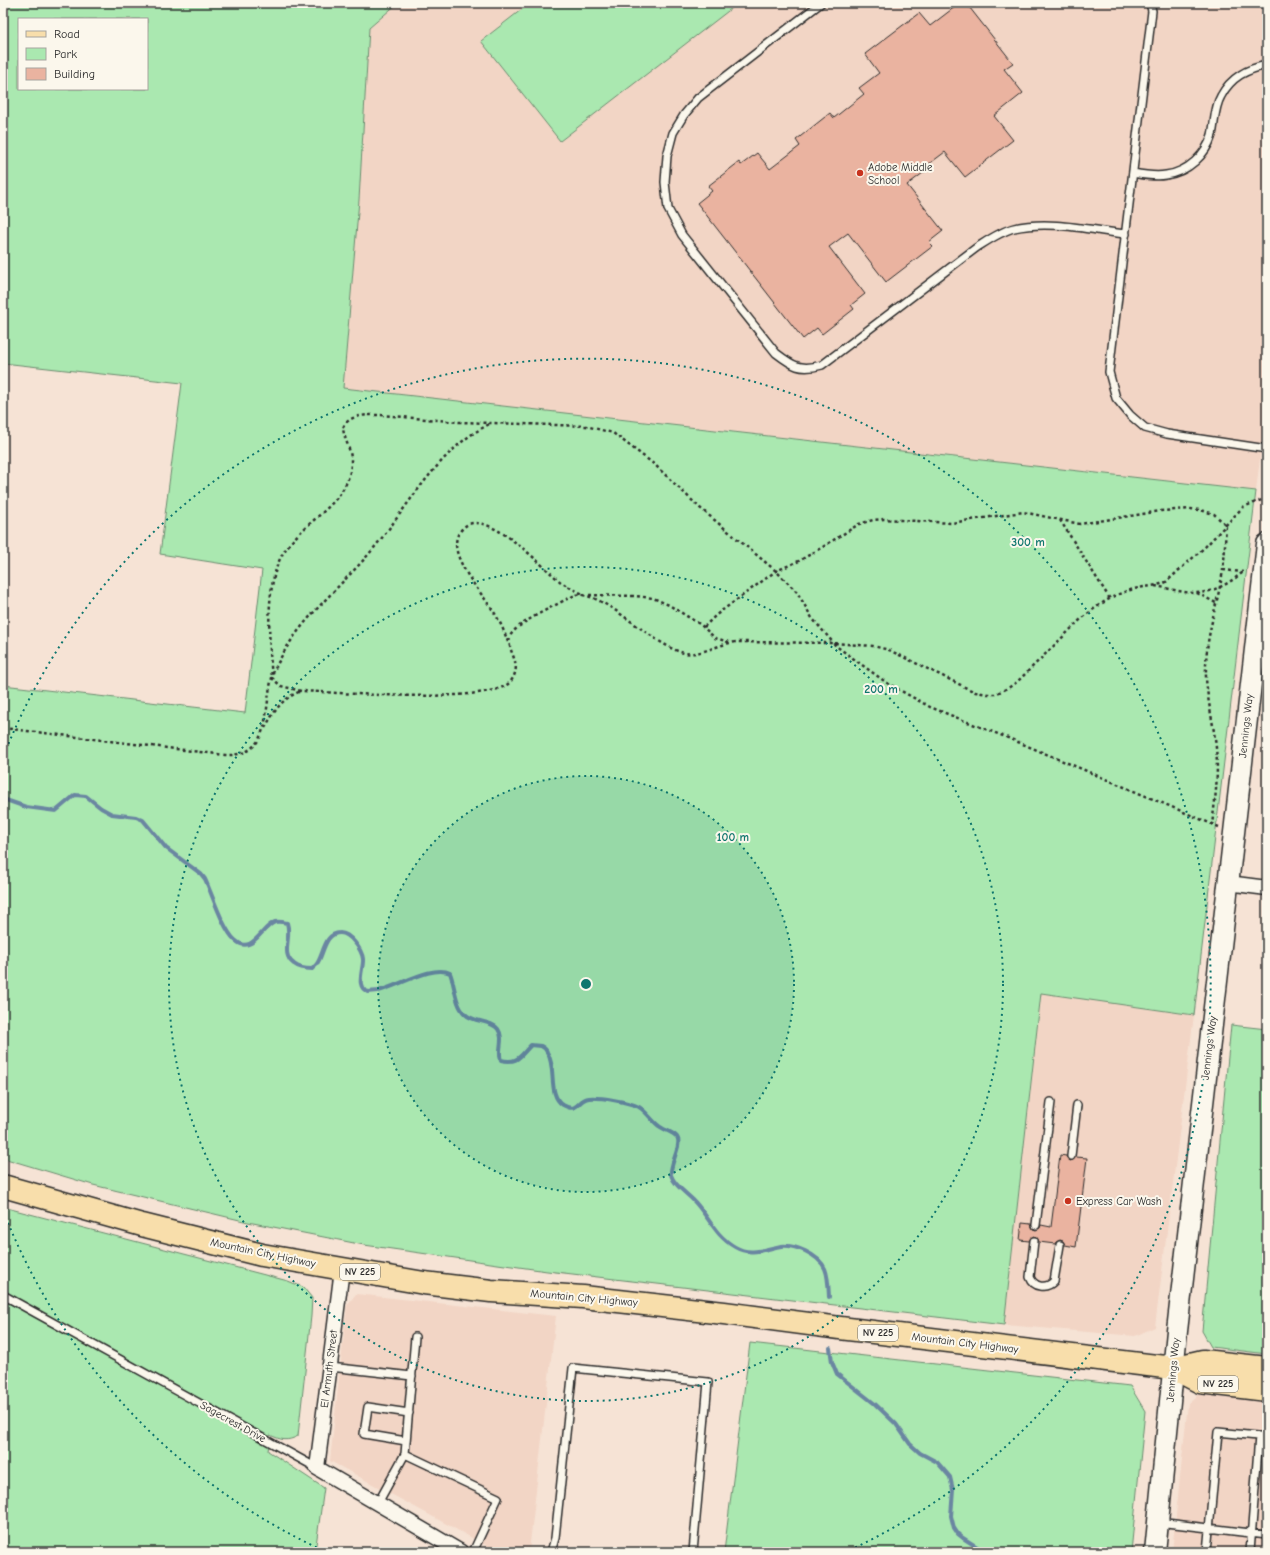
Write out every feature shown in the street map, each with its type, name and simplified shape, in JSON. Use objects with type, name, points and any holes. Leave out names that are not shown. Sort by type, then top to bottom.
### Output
[{"type":"main road","name":"Mountain City Highway","points":[[3,1186],[142,1225],[262,1255],[424,1283],[491,1291],[583,1297],[716,1312],[1173,1368],[1203,1361],[1267,1368]]},
{"type":"main road","name":"Mountain City Highway","points":[[1173,1368],[1200,1382],[1267,1390]]},
{"type":"street","name":"Jennings Way","points":[[1155,1552],[1173,1368],[1267,544]]},
{"type":"street","points":[[1228,883],[1267,888]]},
{"type":"street","name":"El Armuth Street","points":[[317,1468],[342,1269]]},
{"type":"street","name":"Sagecrest Drive","points":[[317,1468],[462,1552]]},
{"type":"lane","points":[[821,3],[698,98],[684,115],[673,133],[667,156],[665,182],[668,209],[682,235],[776,353],[790,364],[808,369],[822,365],[976,248],[1014,228],[1061,226],[1126,234]]},
{"type":"lane","points":[[1150,3],[1152,11],[1109,372],[1116,398],[1130,415],[1145,428],[1167,434],[1267,449]]},
{"type":"lane","points":[[1133,173],[1152,176],[1168,175],[1189,167],[1205,151],[1212,134],[1216,110],[1221,96],[1233,80],[1250,68],[1267,65]]},
{"type":"lane","points":[[1036,1225],[1051,1102]]},
{"type":"lane","points":[[1071,1156],[1077,1105]]},
{"type":"lane","points":[[1034,1241],[1030,1277],[1033,1282],[1040,1286],[1049,1286],[1054,1281],[1060,1244]]},
{"type":"lane","name":"Sagecrest Drive","points":[[3,1295],[317,1468]]},
{"type":"lane","points":[[378,1503],[405,1454],[415,1337]]},
{"type":"lane","points":[[330,1367],[412,1376]]},
{"type":"lane","points":[[551,1552],[555,1538],[573,1368],[708,1382],[693,1552]]},
{"type":"lane","points":[[406,1441],[364,1434],[368,1407],[409,1413]]},
{"type":"lane","points":[[1207,1552],[1218,1432],[1267,1437]]},
{"type":"lane","points":[[1250,1552],[1259,1436]]},
{"type":"lane","points":[[405,1454],[498,1498],[473,1552]]},
{"type":"lane","points":[[1158,1522],[1267,1535]]},
{"type":"path","points":[[263,732],[272,678],[270,609],[275,572],[281,556],[288,546],[307,526],[332,504],[344,489],[348,481],[351,460],[344,432],[344,425],[348,421],[354,418],[369,415],[459,422],[586,426],[613,433],[655,465],[700,508],[776,571],[797,592],[812,618],[833,643],[849,657],[887,683],[930,707],[1018,742],[1234,834]]},
{"type":"path","points":[[272,678],[278,662],[300,629],[369,554],[428,478],[463,441],[492,422]]},
{"type":"path","points":[[511,648],[509,638],[515,629],[575,595],[635,596],[653,598],[669,605],[704,627],[715,638],[730,642],[833,643],[863,645],[889,650],[975,692],[995,694],[1017,682],[1090,612],[1110,599],[1138,588],[1161,584],[1171,578],[1243,507],[1267,498]]},
{"type":"path","points":[[704,627],[716,615],[776,571],[816,551],[859,524],[873,520],[884,519],[951,523],[1023,512],[1080,524],[1161,511],[1190,509],[1214,514],[1226,525]]},
{"type":"path","points":[[1059,520],[1110,599]]},
{"type":"path","points":[[272,678],[281,686],[302,691],[436,696],[497,690],[509,684],[515,675],[516,663],[511,648],[498,617],[466,573],[458,555],[457,537],[463,527],[468,524],[479,522],[498,530],[524,549],[562,583],[584,595],[600,601],[669,647],[682,652],[696,653],[730,642]]},
{"type":"path","points":[[1212,824],[1217,765],[1215,740],[1206,685],[1206,667],[1208,640],[1223,570],[1226,525]]},
{"type":"path","points":[[1223,570],[1243,572],[1264,580]]},
{"type":"path","points":[[1196,593],[1219,588],[1243,572]]},
{"type":"path","points":[[1153,586],[1196,593],[1216,603]]},
{"type":"path","points":[[3,728],[233,755],[251,749],[258,742],[280,704],[291,695],[302,691]]},
{"type":"shaded area","points":[[398,3],[1267,3],[1267,401],[1256,491],[343,388],[359,200],[369,28]]},
{"type":"shaded area","points":[[1041,993],[1194,1015],[1155,1327],[1135,1336],[1004,1325]]},
{"type":"shaded area","points":[[356,1294],[556,1316],[529,1552],[498,1552],[330,1461],[347,1305]]},
{"type":"shaded area","points":[[1201,1392],[1267,1399],[1267,1552],[1172,1552],[1188,1403]]},
{"type":"green space","points":[[3,3],[398,3],[369,28],[359,200],[343,388],[1256,491],[1194,1015],[1041,993],[1004,1325],[547,1271],[364,1245],[248,1222],[93,1185],[3,1158],[3,685],[245,713],[262,570],[160,554],[182,383],[3,363]]},
{"type":"green space","points":[[530,3],[728,3],[732,8],[560,141],[481,41]]},
{"type":"green space","points":[[1231,1025],[1267,1029],[1267,1354],[1211,1347],[1202,1331]]},
{"type":"green space","points":[[3,1207],[288,1281],[303,1287],[312,1298],[298,1436],[284,1440],[270,1435],[268,1451],[324,1488],[315,1552],[3,1552]]},
{"type":"green space","points":[[750,1343],[1130,1386],[1145,1411],[1131,1552],[724,1552]]},
{"type":"building","name":"Adobe Middle School","points":[[960,3],[966,3],[1013,63],[1004,69],[1023,93],[994,116],[1013,140],[965,177],[945,152],[925,167],[927,170],[907,185],[943,231],[929,242],[933,246],[886,282],[848,233],[829,247],[865,294],[851,305],[854,309],[822,334],[817,328],[803,339],[697,203],[712,191],[708,186],[739,162],[741,165],[757,153],[770,169],[800,146],[796,140],[830,113],[834,118],[864,94],[859,88],[879,73],[865,54],[919,13],[930,26]]},
{"type":"building","name":"Express Car Wash","points":[[1060,1155],[1066,1156],[1070,1161],[1076,1157],[1087,1158],[1076,1247],[1065,1245],[1063,1241],[1060,1240],[1055,1244],[1039,1242],[1035,1236],[1029,1241],[1020,1240],[1022,1223],[1031,1224],[1033,1229],[1036,1230],[1040,1228],[1041,1225],[1051,1227]]},
{"type":"waterway","points":[[3,799],[26,807],[56,811],[75,795],[86,796],[101,808],[112,814],[136,817],[143,820],[166,848],[201,874],[205,879],[222,920],[235,940],[246,945],[251,943],[265,929],[275,922],[287,923],[288,955],[290,960],[300,967],[312,969],[318,963],[331,936],[340,933],[348,936],[355,943],[362,955],[363,963],[361,983],[364,990],[369,992],[386,989],[434,971],[450,973],[457,1000],[465,1014],[473,1019],[491,1024],[498,1029],[501,1037],[501,1060],[515,1060],[531,1045],[541,1046],[546,1050],[550,1058],[555,1095],[563,1105],[572,1108],[585,1099],[594,1098],[622,1102],[642,1109],[654,1122],[677,1137],[678,1145],[671,1171],[672,1179],[693,1200],[716,1231],[728,1242],[741,1250],[758,1251],[787,1246],[813,1255],[825,1269],[828,1281],[829,1297]]},
{"type":"waterway","points":[[830,1348],[832,1362],[837,1374],[875,1404],[896,1424],[910,1444],[920,1453],[937,1462],[950,1477],[953,1490],[951,1516],[954,1528],[963,1538],[985,1552]]},
{"type":"place","name":"Adobe Middle School","points":[[860,173]]},
{"type":"place","name":"Express Car Wash","points":[[1068,1201]]}]
